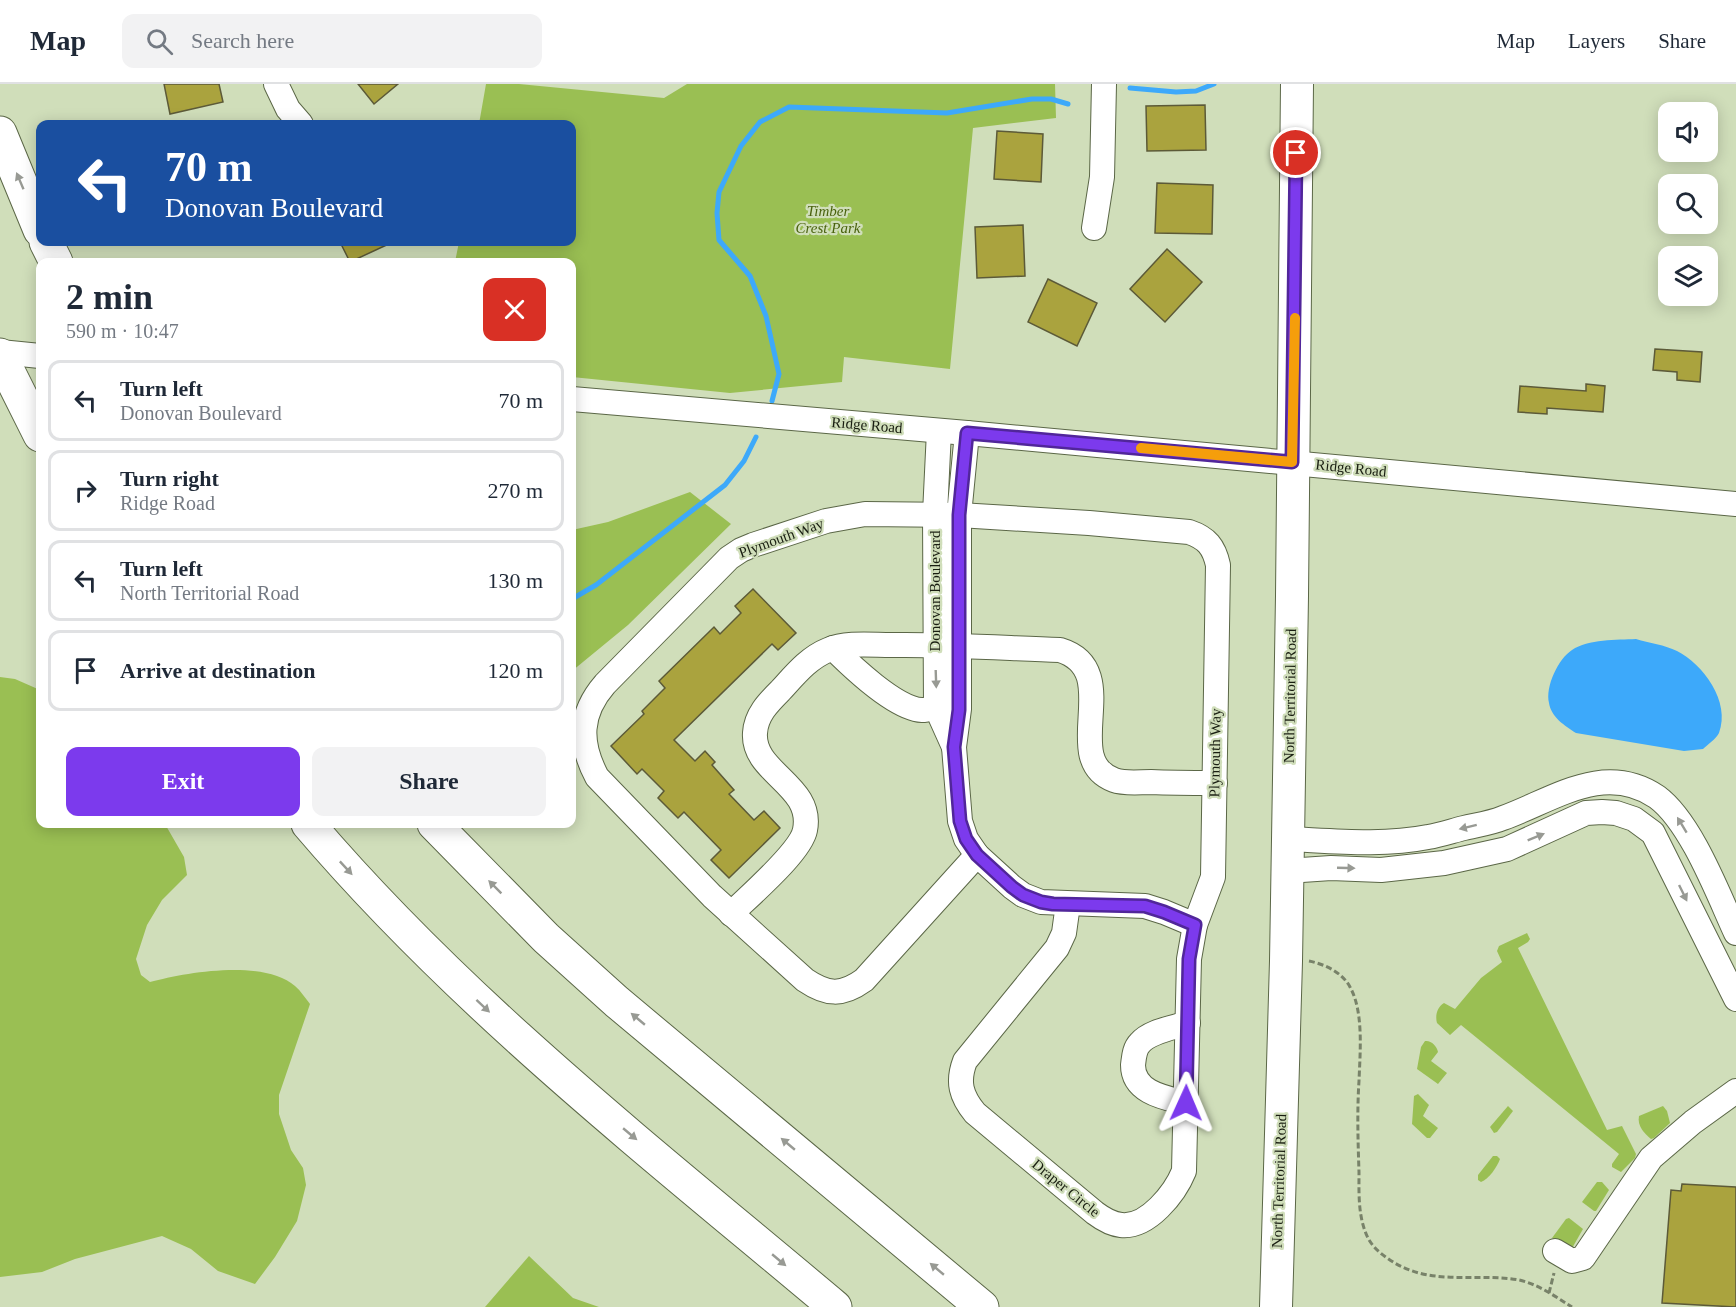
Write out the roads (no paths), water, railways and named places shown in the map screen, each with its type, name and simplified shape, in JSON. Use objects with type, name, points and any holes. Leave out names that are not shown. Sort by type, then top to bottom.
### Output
[{"type":"highway","points":[[0,133],[36,220]]},
{"type":"highway","points":[[0,354],[36,427]]},
{"type":"highway","points":[[312,828],[389,915],[532,1052],[834,1307]]},
{"type":"highway","points":[[438,828],[546,938],[617,1002],[982,1307]]},
{"type":"main road","name":"North Territorial Road","points":[[1276,1307],[1286,960],[1297,84]]},
{"type":"street","points":[[276,84],[288,109],[298,120]]},
{"type":"street","points":[[1094,228],[1102,177],[1104,84]]},
{"type":"street","points":[[0,354],[36,356]]},
{"type":"street","name":"Ridge Road","points":[[576,399],[1292,462],[1736,504]]},
{"type":"street","name":"Donovan Boulevard","points":[[939,431],[935,514],[936,707],[954,747]]},
{"type":"street","name":"Donovan Boulevard","points":[[967,433],[959,515],[959,710],[954,747],[960,821],[966,839],[977,855],[1023,895],[1041,902],[1145,906],[1195,925]]},
{"type":"street","name":"Plymouth Way","points":[[977,855],[864,980],[844,991],[823,991],[811,984],[731,914],[597,777],[589,761],[584,740],[585,722],[592,702],[605,684],[729,558],[741,550],[826,521],[865,514],[935,514],[1089,523],[1189,532],[1200,536],[1215,552],[1218,565],[1213,877],[1195,925]]},
{"type":"street","points":[[731,914],[799,846],[806,828],[806,815],[801,800],[765,761],[756,746],[755,733],[760,714],[808,662],[820,653],[833,648],[850,645],[935,644],[1060,650],[1072,654],[1087,668],[1091,680],[1090,746],[1099,769],[1108,777],[1125,782],[1215,783]]},
{"type":"street","points":[[833,648],[857,672],[909,707],[923,710],[936,707]]},
{"type":"street","points":[[1288,839],[1386,841],[1428,838],[1501,819],[1580,786],[1601,781],[1624,784],[1656,797],[1676,814],[1693,843],[1736,933]]},
{"type":"street","points":[[1287,871],[1331,868],[1381,870],[1444,863],[1507,849],[1586,813],[1616,813],[1634,819],[1653,833],[1736,999]]},
{"type":"street","name":"Draper Circle","points":[[1068,904],[1064,933],[1057,948],[965,1061],[960,1082],[965,1101],[975,1113],[1095,1213],[1109,1222],[1123,1225],[1146,1218],[1173,1191],[1179,1182],[1185,1162],[1189,959],[1195,925]]},
{"type":"street","points":[[1186,1103],[1154,1095],[1141,1086],[1133,1072],[1134,1055],[1140,1043],[1155,1033],[1188,1023]]},
{"type":"street","points":[[1555,1251],[1572,1261],[1583,1258],[1651,1158],[1693,1122],[1736,1090]]},
{"type":"water","points":[[1636,639],[1677,651],[1687,657],[1705,674],[1712,685],[1718,697],[1722,721],[1718,735],[1703,749],[1684,751],[1576,733],[1553,713],[1549,703],[1549,689],[1554,674],[1567,654],[1579,646],[1594,642]]},
{"type":"waterway","points":[[1130,88],[1176,92],[1196,91],[1214,84]]},
{"type":"waterway","points":[[772,401],[779,374],[766,316],[750,276],[719,240],[717,213],[719,192],[741,146],[760,122],[789,107],[947,113],[1032,99],[1051,99],[1068,104]]},
{"type":"waterway","points":[[576,597],[596,585],[725,485],[744,461],[756,437]]},
{"type":"park label","name":"Timber Crest Park","points":[[828,220]]}]
